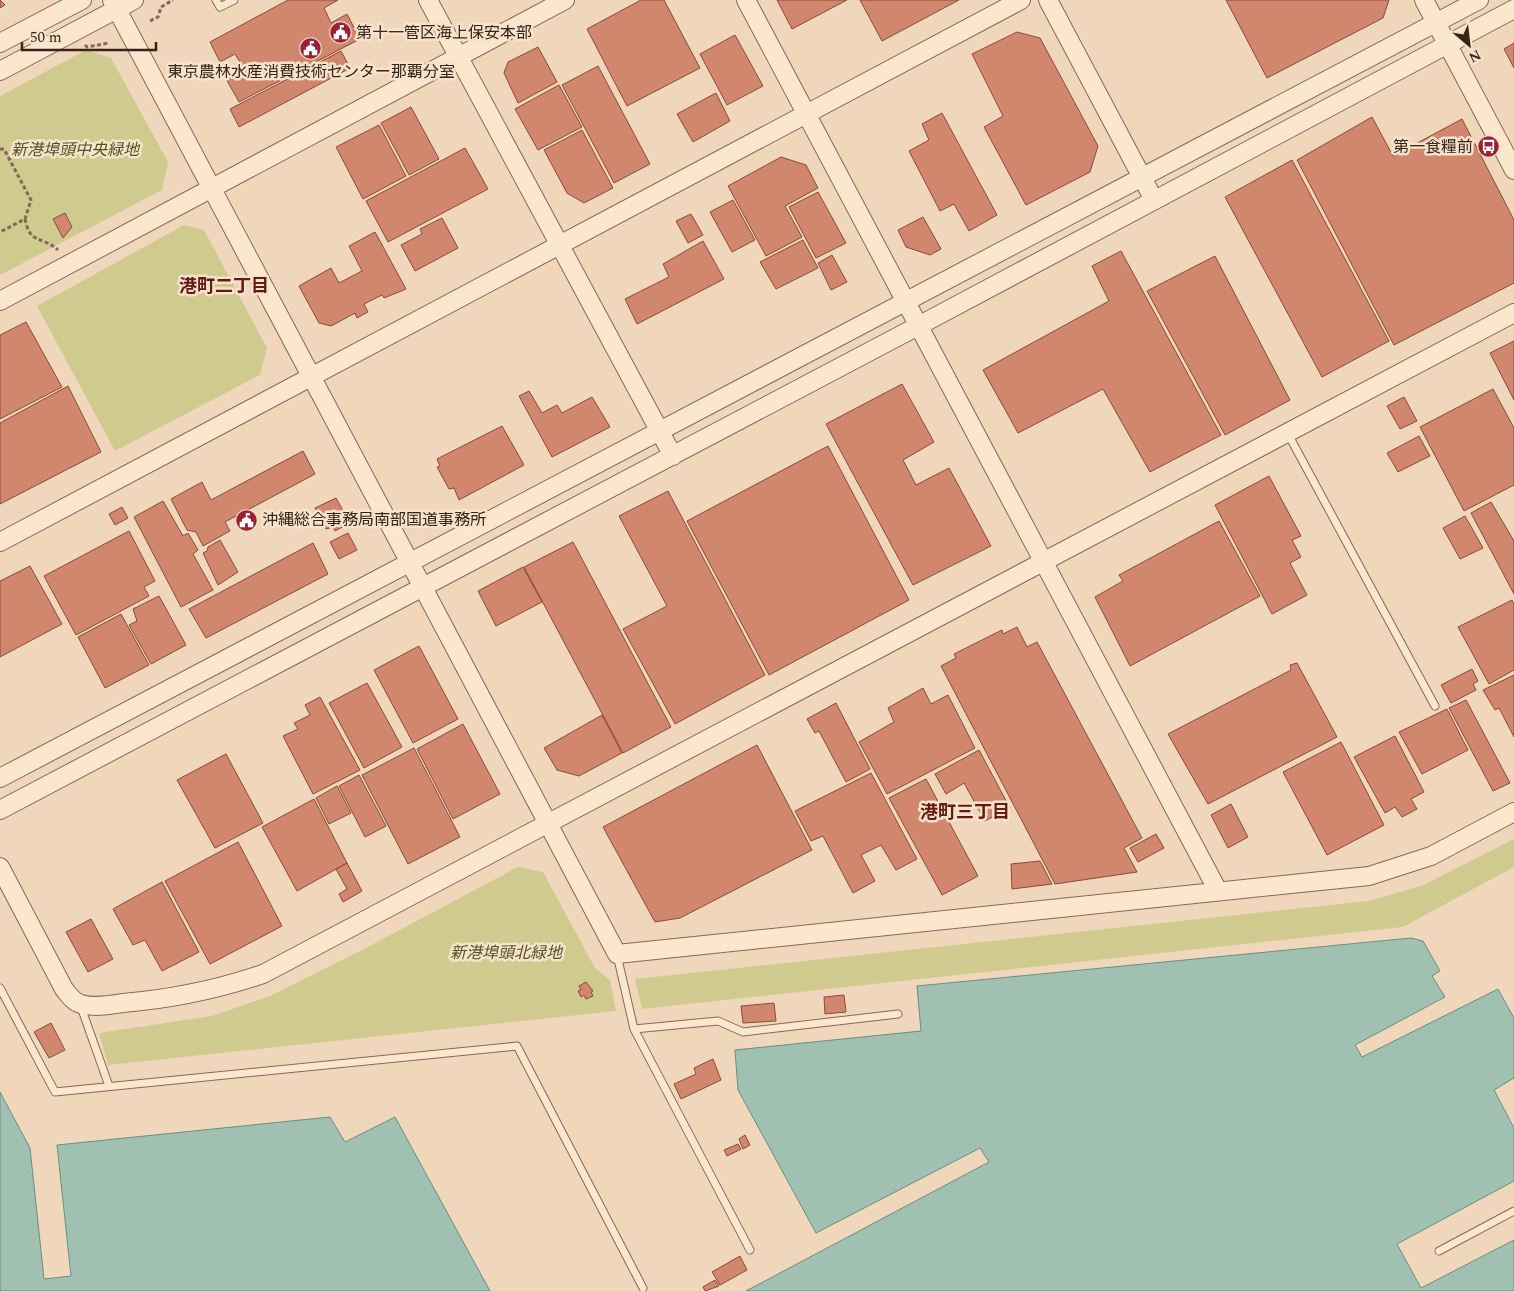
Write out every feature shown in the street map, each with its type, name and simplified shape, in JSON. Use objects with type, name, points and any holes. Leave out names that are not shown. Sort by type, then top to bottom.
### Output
[{"type":"street","points":[[0,43],[82,0]]},
{"type":"street","points":[[0,72],[115,4],[134,0]]},
{"type":"street","points":[[428,0],[672,456]]},
{"type":"street","points":[[0,301],[214,189],[565,0]]},
{"type":"street","points":[[746,0],[1218,891]]},
{"type":"street","points":[[0,542],[1021,0]]},
{"type":"street","points":[[1048,0],[1154,200]]},
{"type":"street","points":[[1424,0],[1514,170]]},
{"type":"street","points":[[0,778],[1479,0]]},
{"type":"street","points":[[115,4],[617,954],[1369,876],[1430,856],[1514,812]]},
{"type":"street","points":[[0,810],[424,588],[1514,9]]},
{"type":"street","points":[[0,867],[64,989],[70,998],[80,1004],[93,1006],[167,1000],[215,990],[263,974],[1514,313]]},
{"type":"lane","points":[[216,0],[220,7],[234,0]]},
{"type":"lane","points":[[1288,433],[1435,706]]},
{"type":"lane","points":[[617,954],[634,1029],[750,1250]]},
{"type":"lane","points":[[0,988],[55,1092],[517,1046],[643,1288]]},
{"type":"lane","points":[[80,1004],[108,1086]]},
{"type":"lane","points":[[634,1029],[718,1021],[743,1032],[898,1014]]},
{"type":"lane","points":[[1439,1251],[1514,1211]]},
{"type":"path","points":[[150,21],[158,17],[161,7],[173,0]]},
{"type":"path","points":[[82,40],[87,47],[109,43]]},
{"type":"path","points":[[0,149],[4,149],[31,200],[25,219],[28,233],[35,240],[49,242],[58,251]]},
{"type":"path","points":[[0,232],[25,219]]},
{"type":"green space","name":"新港埠頭中央緑地","points":[[86,50],[111,58],[168,162],[162,190],[0,275],[0,96]]},
{"type":"green space","points":[[184,225],[204,230],[267,348],[260,375],[115,451],[37,306]]},
{"type":"green space","points":[[1514,839],[1514,867],[1403,927],[642,1009],[635,979],[1368,901],[1421,886]]},
{"type":"green space","name":"新港埠頭北緑地","points":[[518,867],[543,872],[595,968],[610,980],[616,1011],[108,1065],[99,1033],[212,1016],[270,996],[364,949]]},
{"type":"shaded area","points":[[1411,938],[1423,941],[1440,971],[1432,976],[1445,997],[1355,1045],[1362,1057],[1498,989],[1514,1018],[1514,1078],[1494,1090],[1514,1128],[1514,1181],[1397,1244],[1421,1288],[1514,1240],[1514,1291],[746,1291],[989,1162],[980,1148],[816,1233],[738,1090],[735,1050],[921,1031],[917,986]]},
{"type":"shaded area","points":[[0,1092],[30,1148],[44,1279],[71,1276],[57,1145],[330,1117],[345,1142],[395,1117],[490,1291],[0,1291]]},
{"type":"building","points":[[0,0],[5,5],[0,8]]},
{"type":"building","points":[[288,0],[338,0],[324,8],[331,23],[347,14],[360,39],[239,102],[225,77],[243,67],[235,54],[220,62],[210,42]]},
{"type":"building","points":[[641,0],[664,0],[700,68],[627,106],[587,29]]},
{"type":"building","points":[[777,0],[847,0],[792,29]]},
{"type":"building","points":[[860,0],[959,0],[882,41]]},
{"type":"building","points":[[1226,0],[1389,0],[1383,18],[1267,78]]},
{"type":"building","points":[[1017,32],[1040,38],[1098,146],[1090,172],[1026,205],[984,127],[1003,116],[972,54]]},
{"type":"building","points":[[735,35],[763,86],[727,105],[700,54]]},
{"type":"building","points":[[1514,43],[1514,68],[1504,49]]},
{"type":"building","points":[[538,47],[557,82],[518,103],[504,73],[508,62]]},
{"type":"building","points":[[341,51],[350,68],[239,127],[230,109]]},
{"type":"building","points":[[598,66],[650,164],[614,183],[562,85]]},
{"type":"building","points":[[559,85],[582,127],[538,150],[515,109]]},
{"type":"building","points":[[716,93],[730,121],[693,142],[677,114]]},
{"type":"building","points":[[411,107],[439,159],[409,175],[381,123]]},
{"type":"building","points":[[942,113],[997,215],[969,231],[954,204],[940,211],[909,151],[929,140],[922,124]]},
{"type":"building","points":[[1372,117],[1393,156],[1462,119],[1514,220],[1514,283],[1394,345],[1297,160]]},
{"type":"building","points":[[379,125],[406,176],[363,199],[336,147]]},
{"type":"building","points":[[582,130],[613,188],[584,203],[567,193],[544,150]]},
{"type":"building","points":[[465,148],[488,189],[388,242],[366,201]]},
{"type":"building","points":[[781,157],[806,165],[818,188],[785,206],[802,237],[766,256],[728,186]]},
{"type":"building","points":[[1292,160],[1389,341],[1322,377],[1225,197]]},
{"type":"building","points":[[818,192],[846,243],[816,258],[789,207]]},
{"type":"building","points":[[733,200],[755,240],[732,252],[710,212]]},
{"type":"building","points":[[65,213],[72,227],[63,238],[53,219]]},
{"type":"building","points":[[691,214],[703,235],[688,243],[676,221]]},
{"type":"building","points":[[923,217],[941,249],[930,255],[906,247],[898,230]]},
{"type":"building","points":[[442,218],[458,248],[415,271],[401,245],[422,234],[420,229]]},
{"type":"building","points":[[375,232],[406,289],[384,298],[382,295],[364,304],[368,312],[357,318],[355,313],[331,326],[319,323],[299,286],[331,268],[339,283],[362,271],[349,246]]},
{"type":"building","points":[[803,240],[818,268],[776,289],[760,262]]},
{"type":"building","points":[[703,241],[724,279],[637,324],[625,299],[669,277],[663,264]]},
{"type":"building","points":[[1121,251],[1221,435],[1150,472],[1103,389],[1018,433],[983,370],[1109,301],[1092,266]]},
{"type":"building","points":[[832,255],[847,282],[831,290],[818,263]]},
{"type":"building","points":[[1215,256],[1290,400],[1225,435],[1147,291]]},
{"type":"building","points":[[26,322],[62,387],[0,419],[0,335]]},
{"type":"building","points":[[1514,341],[1514,400],[1490,353]]},
{"type":"building","points":[[902,384],[934,442],[903,460],[916,485],[949,468],[991,546],[913,585],[826,424]]},
{"type":"building","points":[[68,386],[101,452],[0,504],[0,423]]},
{"type":"building","points":[[1493,389],[1514,428],[1514,485],[1464,511],[1420,427]]},
{"type":"building","points":[[529,391],[542,413],[557,405],[562,413],[592,397],[610,427],[552,457],[519,396]]},
{"type":"building","points":[[1404,397],[1417,421],[1400,429],[1387,406]]},
{"type":"building","points":[[502,426],[524,465],[459,500],[454,488],[449,489],[437,467],[440,466],[437,459]]},
{"type":"building","points":[[1419,436],[1430,456],[1398,472],[1387,453]]},
{"type":"building","points":[[828,446],[909,600],[769,675],[687,521]]},
{"type":"building","points":[[303,451],[315,474],[225,522],[230,531],[203,546],[196,532],[187,530],[171,499],[202,482],[211,500]]},
{"type":"building","points":[[1269,476],[1301,536],[1292,540],[1301,557],[1290,563],[1307,595],[1272,614],[1215,505]]},
{"type":"building","points":[[668,491],[765,675],[675,724],[623,629],[667,606],[619,516]]},
{"type":"building","points":[[336,498],[350,523],[335,531],[333,527],[326,529],[315,508]]},
{"type":"building","points":[[163,501],[183,536],[188,533],[198,550],[193,554],[213,590],[181,607],[134,517]]},
{"type":"building","points":[[1491,502],[1514,541],[1514,594],[1471,513]]},
{"type":"building","points":[[122,507],[128,518],[115,525],[109,514]]},
{"type":"building","points":[[1465,516],[1483,548],[1460,559],[1443,528]]},
{"type":"building","points":[[1219,521],[1260,596],[1130,666],[1095,597],[1123,581],[1119,575]]},
{"type":"building","points":[[129,531],[155,581],[144,587],[149,596],[76,635],[44,576]]},
{"type":"building","points":[[348,533],[357,550],[339,559],[330,542]]},
{"type":"building","points":[[220,540],[238,572],[218,585],[203,553],[207,551],[208,547]]},
{"type":"building","points":[[573,542],[671,727],[623,753],[524,567]]},
{"type":"building","points":[[313,543],[328,574],[206,638],[189,609]]},
{"type":"building","points":[[30,566],[62,624],[0,657],[0,581]]},
{"type":"building","points":[[523,567],[542,602],[496,626],[478,591]]},
{"type":"building","points":[[159,596],[186,645],[151,664],[129,625],[137,621],[133,609]]},
{"type":"building","points":[[1512,600],[1514,604],[1514,670],[1489,684],[1458,627]]},
{"type":"building","points":[[121,614],[149,665],[105,688],[78,637]]},
{"type":"building","points":[[1017,627],[1027,647],[1037,642],[1142,838],[1124,848],[1137,872],[1055,884],[941,666],[956,658],[954,654],[1002,630],[1003,634]]},
{"type":"building","points":[[419,646],[458,719],[413,743],[374,670]]},
{"type":"building","points":[[1297,663],[1337,737],[1208,804],[1168,734],[1291,670],[1290,665]]},
{"type":"building","points":[[1472,669],[1478,681],[1473,684],[1476,690],[1451,703],[1441,685]]},
{"type":"building","points":[[1514,675],[1514,737],[1499,708],[1495,710],[1483,690]]},
{"type":"building","points":[[367,683],[402,747],[364,768],[329,703]]},
{"type":"building","points":[[923,688],[931,704],[948,695],[975,748],[887,794],[859,742],[894,722],[888,708]]},
{"type":"building","points":[[320,697],[360,770],[313,794],[283,736],[298,729],[294,723],[310,715],[305,705]]},
{"type":"building","points":[[1466,700],[1510,783],[1493,791],[1449,708]]},
{"type":"building","points":[[836,703],[870,769],[846,782],[819,731],[815,733],[807,719]]},
{"type":"building","points":[[1447,709],[1468,750],[1422,774],[1399,732]]},
{"type":"building","points":[[602,715],[622,753],[579,776],[557,770],[544,748]]},
{"type":"building","points":[[463,724],[500,794],[453,819],[417,749]]},
{"type":"building","points":[[1395,736],[1424,792],[1411,799],[1417,809],[1402,817],[1395,807],[1385,813],[1354,757]]},
{"type":"building","points":[[1341,742],[1384,825],[1327,855],[1283,772]]},
{"type":"building","points":[[757,745],[812,850],[680,918],[655,922],[603,827]]},
{"type":"building","points":[[414,748],[460,837],[408,864],[362,775]]},
{"type":"building","points":[[979,750],[1010,808],[985,821],[964,783],[946,794],[935,774]]},
{"type":"building","points":[[226,754],[263,823],[215,848],[177,780]]},
{"type":"building","points":[[871,773],[917,859],[896,870],[881,845],[861,855],[875,881],[853,893],[823,836],[811,841],[795,811]]},
{"type":"building","points":[[359,775],[386,826],[365,837],[339,786]]},
{"type":"building","points":[[926,779],[978,876],[942,895],[889,798]]},
{"type":"building","points":[[337,786],[351,813],[329,824],[316,798]]},
{"type":"building","points":[[314,799],[347,863],[297,891],[262,827]]},
{"type":"building","points":[[1231,804],[1248,837],[1228,848],[1211,815]]},
{"type":"building","points":[[1156,834],[1164,848],[1138,862],[1130,848]]},
{"type":"building","points":[[238,842],[282,926],[210,964],[165,881]]},
{"type":"building","points":[[1040,861],[1052,884],[1012,889],[1011,864]]},
{"type":"building","points":[[347,863],[362,891],[343,902],[339,894],[347,889],[336,869]]},
{"type":"building","points":[[162,882],[199,952],[162,971],[145,940],[133,945],[113,909]]},
{"type":"building","points":[[91,919],[113,959],[88,972],[66,932]]},
{"type":"building","points":[[586,982],[593,991],[591,992],[593,996],[586,999],[584,995],[581,997],[578,991],[581,990],[579,986]]},
{"type":"building","points":[[844,995],[846,1012],[825,1014],[824,997]]},
{"type":"building","points":[[774,1003],[776,1021],[743,1023],[741,1006]]},
{"type":"building","points":[[51,1023],[65,1050],[49,1058],[34,1032]]},
{"type":"building","points":[[713,1059],[721,1080],[681,1099],[674,1084],[696,1074],[694,1068]]},
{"type":"building","points":[[745,1135],[750,1145],[743,1149],[739,1139]]},
{"type":"building","points":[[738,1144],[741,1149],[727,1156],[724,1150]]},
{"type":"building","points":[[740,1256],[747,1270],[720,1285],[712,1272]]},
{"type":"building","points":[[715,1280],[719,1286],[705,1291],[703,1287]]},
{"type":"place","name":"第十一管区海上保安本部","points":[[340,33]]},
{"type":"place","name":"東京農林水産消費技術センター那覇分室","points":[[311,48]]},
{"type":"place","name":"第一食糧前","points":[[1489,147]]},
{"type":"place","name":"沖縄総合事務局南部国道事務所","points":[[246,520]]},
{"type":"district","name":"港町二丁目","points":[[224,286]]},
{"type":"district","name":"港町三丁目","points":[[965,812]]}]
